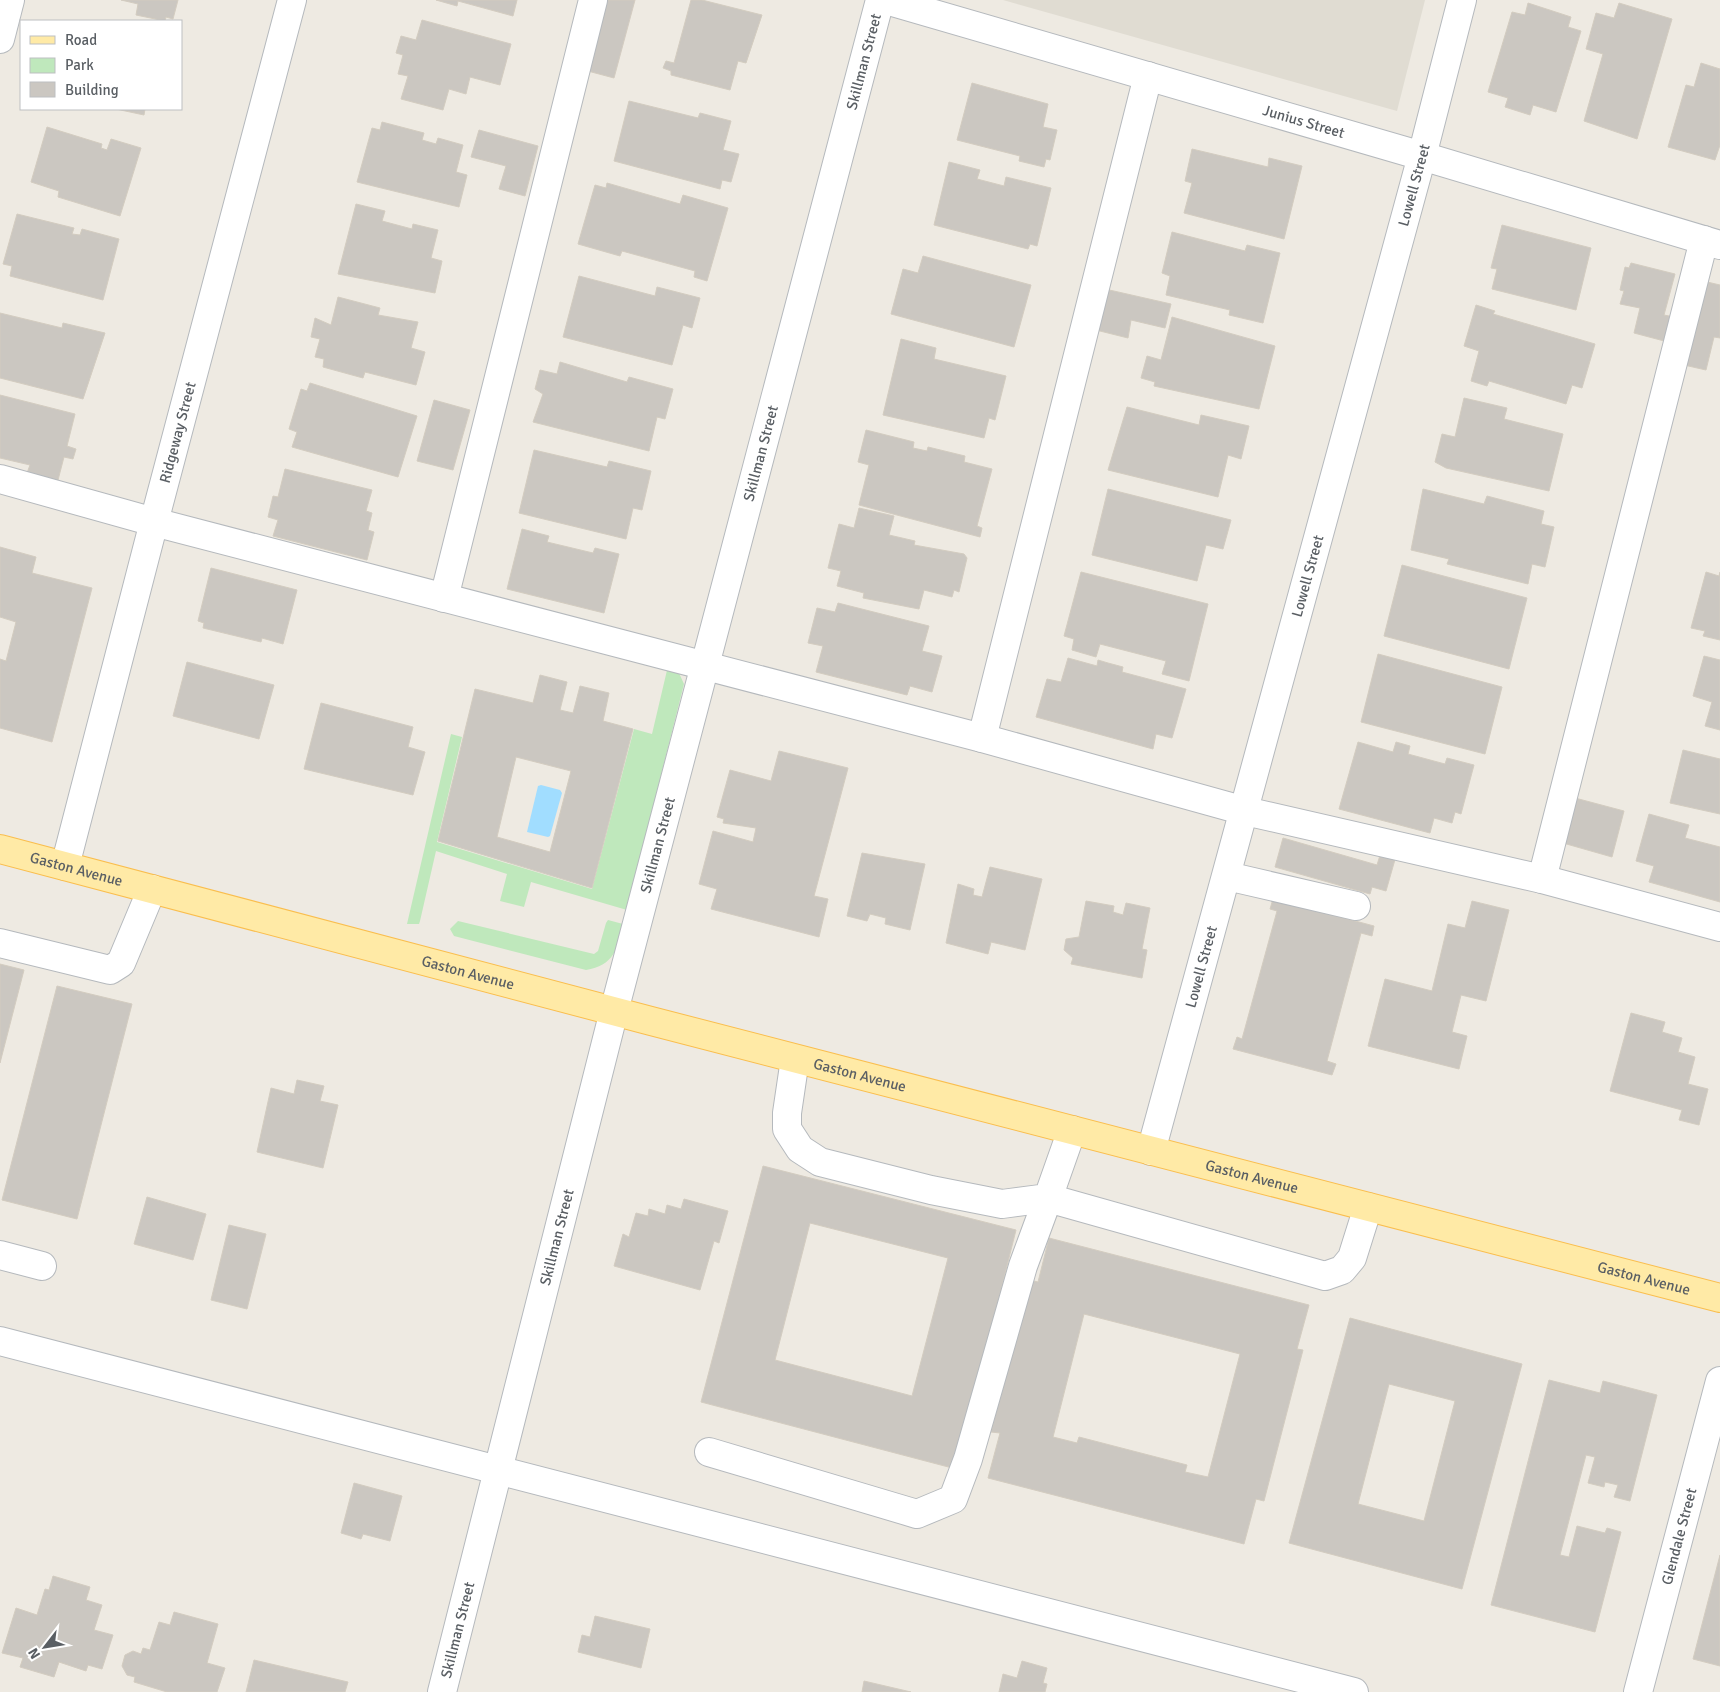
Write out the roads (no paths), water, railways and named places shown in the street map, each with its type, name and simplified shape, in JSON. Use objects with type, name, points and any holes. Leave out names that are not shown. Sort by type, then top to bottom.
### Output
[{"type":"main road","name":"Gaston Avenue","points":[[0,849],[795,1059],[1720,1298]]},
{"type":"street","points":[[0,39],[10,0]]},
{"type":"street","name":"Ridgeway Street","points":[[65,866],[292,0]]},
{"type":"street","points":[[444,598],[593,0]]},
{"type":"street","name":"Skillman Street","points":[[442,1692],[614,1011],[880,0]]},
{"type":"street","name":"Junius Street","points":[[886,0],[1422,156],[1712,243]]},
{"type":"street","name":"Lowell Street","points":[[1151,1151],[1422,156],[1462,0]]},
{"type":"street","points":[[982,738],[1148,76]]},
{"type":"street","points":[[1542,879],[1712,243]]},
{"type":"street","points":[[0,479],[154,522],[982,738],[1245,810],[1542,879],[1720,927]]},
{"type":"street","points":[[1227,876],[1356,906]]},
{"type":"street","points":[[0,943],[110,970],[121,963],[152,890]]},
{"type":"street","points":[[795,1059],[787,1113],[787,1129],[800,1149],[820,1162],[1002,1204],[1048,1198],[1326,1276],[1342,1270],[1352,1258],[1368,1207]]},
{"type":"street","points":[[709,1452],[917,1514],[953,1500],[968,1459],[1023,1266],[1072,1130]]},
{"type":"street","points":[[0,1255],[42,1266]]},
{"type":"street","points":[[0,1341],[1354,1692]]},
{"type":"street","name":"Glendale Street","points":[[1638,1692],[1720,1381]]},
{"type":"water","points":[[541,785],[560,790],[562,793],[550,836],[548,837],[527,832],[538,786]]}]
